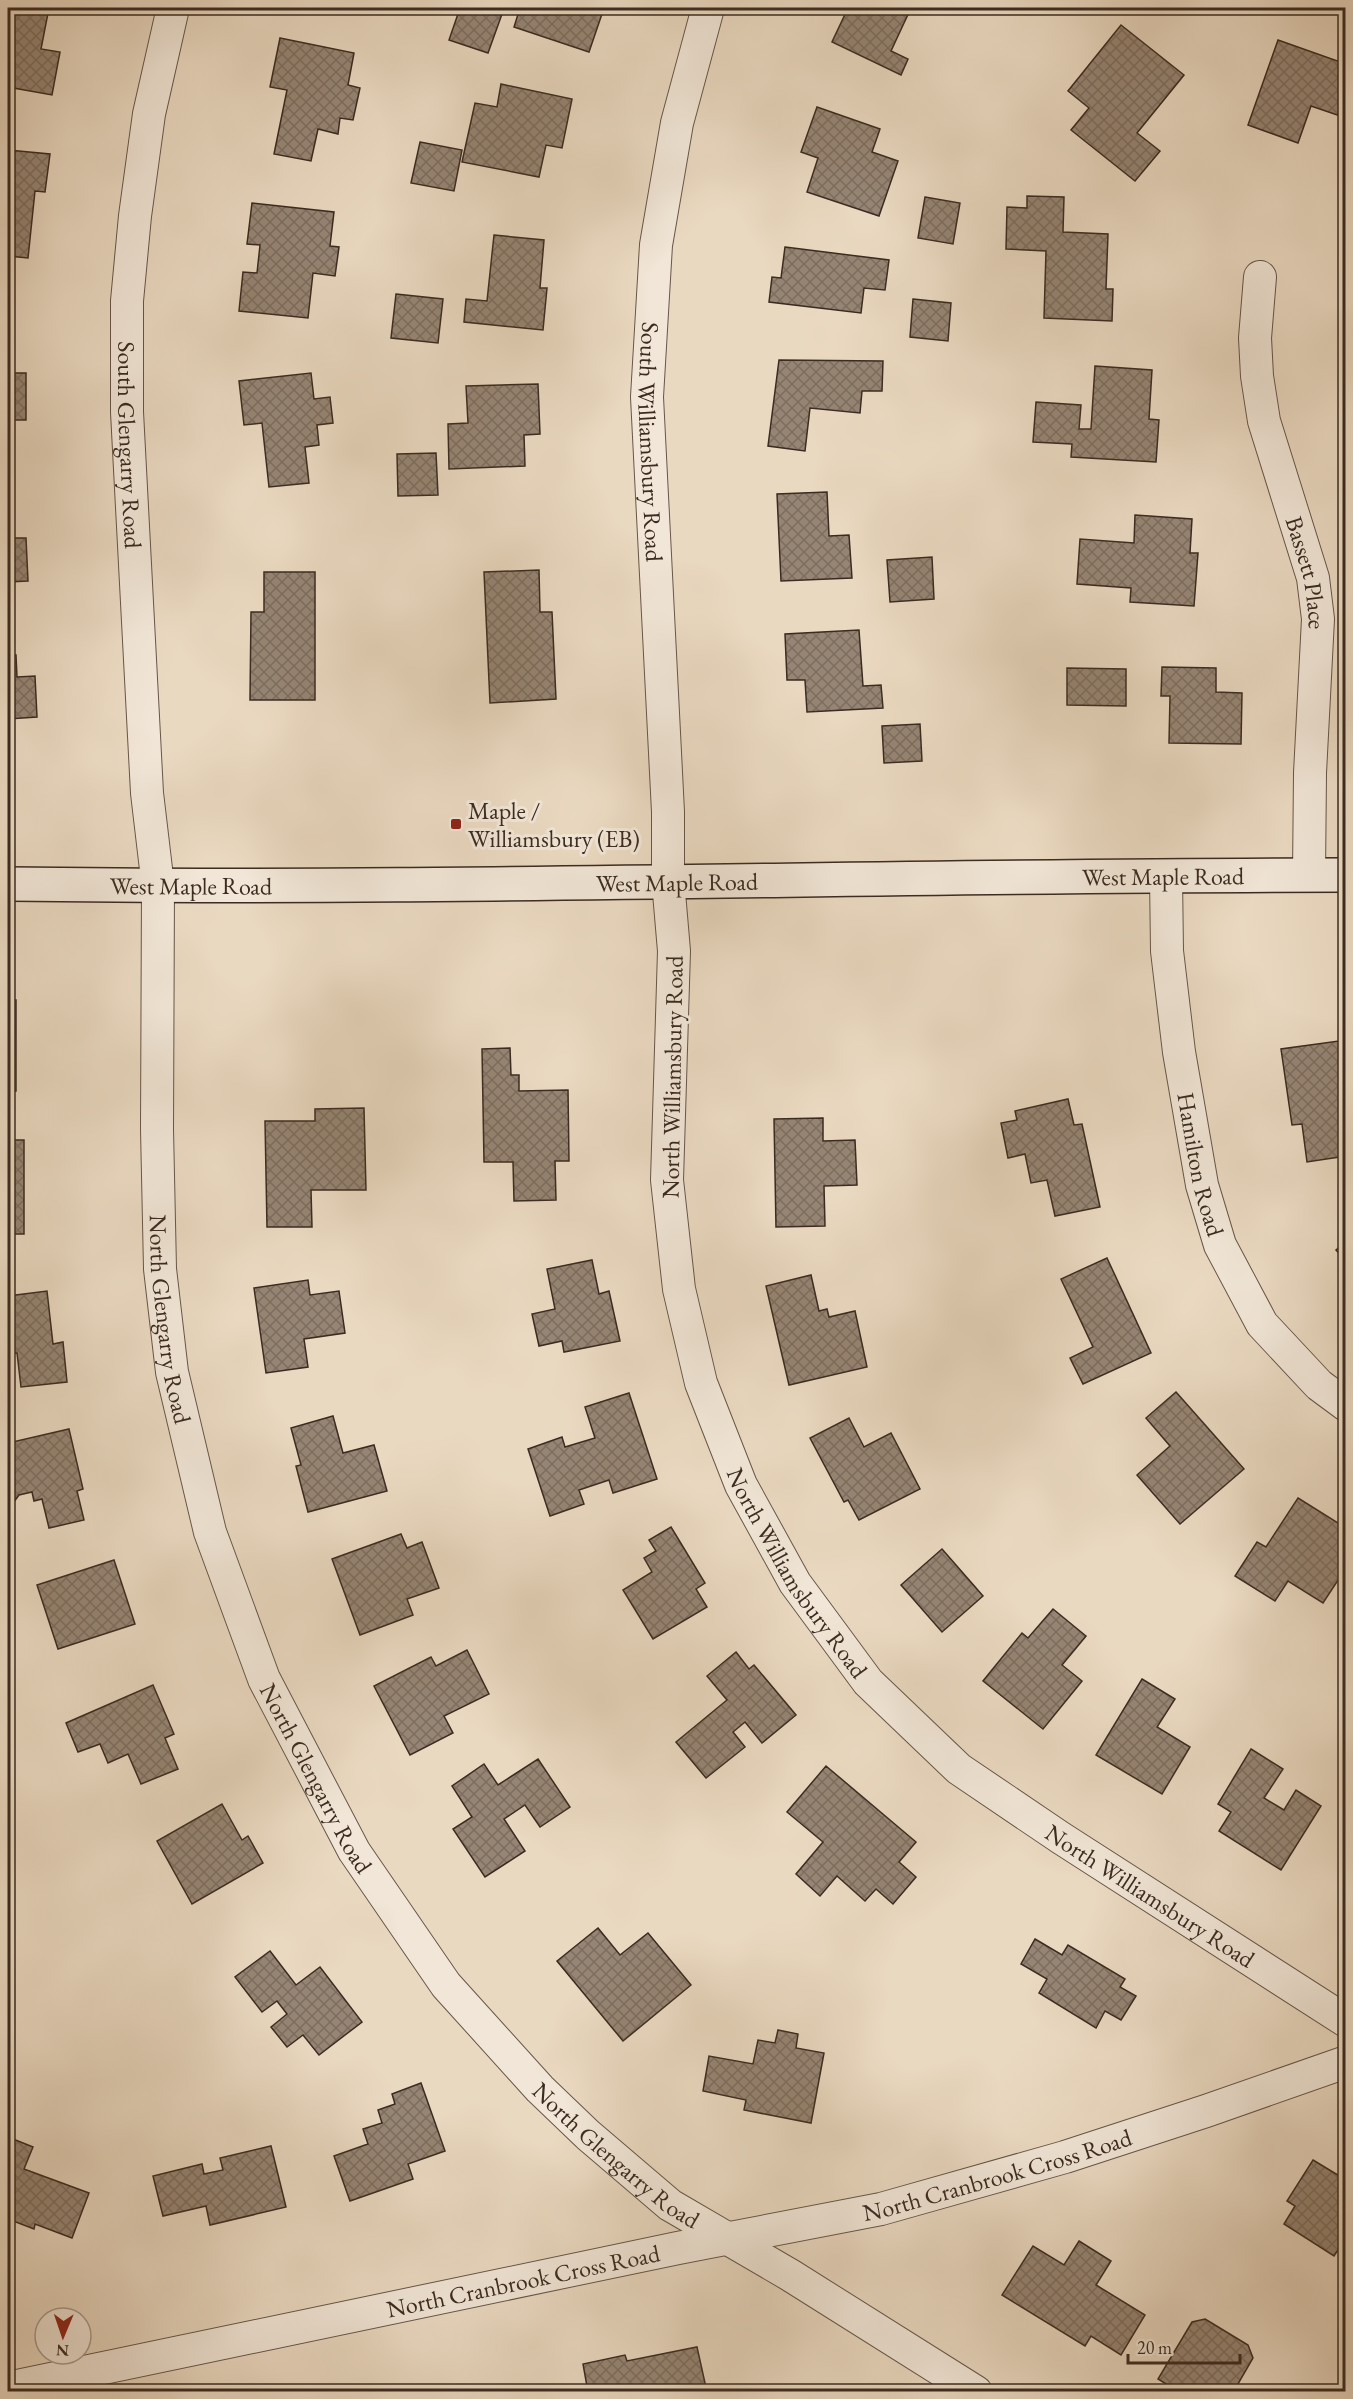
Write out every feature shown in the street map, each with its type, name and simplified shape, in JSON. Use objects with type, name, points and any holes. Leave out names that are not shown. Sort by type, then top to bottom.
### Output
[{"type":"main road","name":"West Maple Road","points":[[8,884],[158,886],[1346,875]]},
{"type":"street","name":"South Glengarry Road","points":[[158,886],[147,793],[136,596],[127,412],[127,301],[135,216],[149,114],[173,8]]},
{"type":"street","name":"South Williamsbury Road","points":[[668,881],[668,812],[647,397],[656,245],[677,123],[708,8]]},
{"type":"street","name":"Bassett Place","points":[[1260,277],[1255,338],[1257,376],[1264,421],[1313,578],[1318,619],[1310,773],[1309,875]]},
{"type":"street","name":"Hamilton Road","points":[[1166,877],[1167,951],[1179,1052],[1202,1185],[1220,1245],[1262,1324],[1319,1385],[1346,1405]]},
{"type":"street","name":"North Williamsbury Road","points":[[668,881],[674,951],[666,1180],[679,1289],[701,1383],[729,1455],[741,1485],[795,1583],[868,1682],[959,1768],[1061,1838],[1346,2020]]},
{"type":"street","name":"North Glengarry Road","points":[[158,886],[157,1130],[160,1269],[172,1372],[210,1532],[264,1679],[354,1851],[446,1985],[540,2089],[588,2135],[670,2205],[976,2391]]},
{"type":"street","name":"North Cranbrook Cross Road","points":[[8,2388],[881,2209],[972,2185],[1206,2111],[1346,2062]]},
{"type":"building","points":[[8,8],[49,8],[41,49],[60,52],[52,95],[8,87]]},
{"type":"building","points":[[460,8],[481,8],[502,14],[488,53],[449,40]]},
{"type":"building","points":[[520,8],[604,8],[589,52],[514,27]]},
{"type":"building","points":[[848,8],[911,8],[891,51],[908,59],[901,75],[832,42]]},
{"type":"building","points":[[1121,25],[1184,75],[1137,133],[1160,151],[1135,181],[1071,130],[1089,108],[1068,91]]},
{"type":"building","points":[[280,38],[354,53],[348,85],[360,88],[353,120],[340,118],[338,134],[318,129],[311,161],[274,154],[287,90],[270,87]]},
{"type":"building","points":[[1278,40],[1346,64],[1346,118],[1311,106],[1298,143],[1248,125]]},
{"type":"building","points":[[501,84],[572,99],[562,148],[546,145],[539,177],[462,162],[475,103],[497,107]]},
{"type":"building","points":[[817,107],[880,129],[872,152],[898,161],[879,216],[807,192],[818,158],[801,152]]},
{"type":"building","points":[[420,142],[462,150],[454,191],[411,183]]},
{"type":"building","points":[[8,150],[50,154],[45,192],[35,191],[28,258],[8,256]]},
{"type":"building","points":[[1027,196],[1064,197],[1063,232],[1108,234],[1106,289],[1113,289],[1112,321],[1044,318],[1046,251],[1006,249],[1007,207],[1027,208]]},
{"type":"building","points":[[925,197],[960,203],[953,244],[918,238]]},
{"type":"building","points":[[252,203],[334,212],[330,246],[339,247],[335,276],[313,273],[308,318],[239,311],[243,272],[257,273],[260,245],[247,244]]},
{"type":"building","points":[[494,235],[544,240],[540,288],[547,288],[543,330],[464,322],[466,299],[487,301]]},
{"type":"building","points":[[785,247],[889,260],[885,290],[864,288],[861,313],[769,302],[772,277],[781,278]]},
{"type":"building","points":[[396,294],[443,299],[438,343],[391,338]]},
{"type":"building","points":[[913,299],[951,303],[948,341],[910,337]]},
{"type":"building","points":[[779,360],[883,361],[882,391],[862,391],[860,413],[810,408],[805,451],[768,446]]},
{"type":"building","points":[[1095,366],[1152,370],[1149,419],[1159,420],[1156,462],[1071,457],[1072,444],[1033,442],[1036,402],[1081,405],[1079,429],[1091,429]]},
{"type":"building","points":[[8,373],[26,373],[26,420],[8,420]]},
{"type":"building","points":[[311,373],[314,399],[330,397],[333,423],[317,425],[319,445],[305,447],[309,483],[269,487],[262,423],[244,425],[239,381]]},
{"type":"building","points":[[538,384],[540,434],[524,435],[525,466],[449,469],[448,424],[468,423],[466,386]]},
{"type":"building","points":[[436,453],[438,495],[398,496],[397,454]]},
{"type":"building","points":[[827,492],[829,536],[849,535],[852,578],[781,581],[777,494]]},
{"type":"building","points":[[8,502],[12,502],[14,538],[26,538],[28,581],[8,582]]},
{"type":"building","points":[[1135,515],[1192,519],[1190,553],[1198,553],[1194,606],[1130,602],[1131,588],[1077,584],[1080,539],[1134,543]]},
{"type":"building","points":[[932,557],[934,599],[890,602],[887,560]]},
{"type":"building","points":[[539,570],[540,612],[552,612],[556,699],[490,703],[484,572]]},
{"type":"building","points":[[264,572],[315,572],[315,700],[250,700],[251,612],[264,612]]},
{"type":"building","points":[[859,630],[863,686],[881,685],[883,708],[807,712],[805,680],[787,680],[785,634]]},
{"type":"building","points":[[8,655],[16,655],[17,677],[35,676],[37,717],[8,719]]},
{"type":"building","points":[[1162,667],[1216,668],[1216,692],[1242,693],[1241,744],[1169,743],[1170,696],[1161,696]]},
{"type":"building","points":[[1067,668],[1126,669],[1126,706],[1067,705]]},
{"type":"building","points":[[920,724],[922,761],[884,763],[882,726]]},
{"type":"building","points":[[8,1000],[16,1000],[16,1091],[8,1091]]},
{"type":"building","points":[[1346,1040],[1346,1156],[1307,1162],[1302,1124],[1292,1125],[1281,1049]]},
{"type":"building","points":[[510,1048],[511,1075],[519,1075],[519,1091],[568,1090],[569,1161],[555,1161],[556,1200],[514,1201],[513,1162],[484,1162],[482,1049]]},
{"type":"building","points":[[1068,1099],[1074,1125],[1082,1124],[1100,1207],[1055,1216],[1047,1180],[1031,1183],[1025,1154],[1008,1158],[1001,1123],[1017,1120],[1015,1111]]},
{"type":"building","points":[[364,1108],[366,1190],[311,1190],[312,1227],[267,1227],[265,1121],[315,1121],[315,1109]]},
{"type":"building","points":[[823,1118],[823,1141],[855,1140],[857,1185],[824,1186],[825,1226],[776,1227],[774,1119]]},
{"type":"building","points":[[8,1140],[24,1140],[24,1234],[8,1234]]},
{"type":"building","points":[[1346,1241],[1346,1261],[1336,1250]]},
{"type":"building","points":[[1107,1258],[1151,1353],[1083,1384],[1070,1358],[1093,1347],[1061,1279]]},
{"type":"building","points":[[592,1260],[599,1294],[609,1291],[620,1341],[564,1352],[562,1341],[539,1346],[532,1314],[555,1309],[547,1269]]},
{"type":"building","points":[[811,1275],[819,1311],[827,1309],[829,1317],[855,1311],[867,1367],[789,1385],[766,1286]]},
{"type":"building","points":[[308,1280],[310,1295],[339,1291],[345,1333],[304,1339],[308,1367],[266,1373],[254,1288]]},
{"type":"building","points":[[47,1291],[53,1344],[63,1342],[67,1382],[21,1387],[17,1353],[8,1354],[8,1296]]},
{"type":"building","points":[[1176,1392],[1244,1469],[1180,1524],[1137,1475],[1170,1446],[1146,1418]]},
{"type":"building","points":[[629,1393],[657,1479],[613,1493],[609,1480],[579,1490],[584,1504],[550,1516],[528,1449],[562,1437],[565,1447],[595,1438],[585,1407]]},
{"type":"building","points":[[333,1416],[343,1453],[374,1445],[387,1491],[308,1512],[296,1466],[301,1465],[291,1428]]},
{"type":"building","points":[[849,1418],[864,1447],[891,1433],[920,1489],[859,1520],[848,1500],[844,1502],[810,1438]]},
{"type":"building","points":[[69,1429],[83,1489],[77,1491],[84,1520],[49,1528],[42,1499],[34,1501],[32,1492],[19,1495],[8,1510],[8,1443]]},
{"type":"building","points":[[1298,1498],[1346,1528],[1346,1568],[1323,1603],[1288,1581],[1275,1601],[1235,1576],[1257,1542],[1266,1547]]},
{"type":"building","points":[[671,1527],[705,1583],[696,1589],[707,1607],[653,1639],[623,1590],[652,1572],[644,1558],[656,1551],[649,1540]]},
{"type":"building","points":[[401,1534],[407,1548],[422,1542],[439,1588],[407,1599],[413,1615],[360,1635],[332,1559]]},
{"type":"building","points":[[942,1549],[983,1596],[942,1632],[901,1585]]},
{"type":"building","points":[[114,1560],[135,1624],[58,1649],[37,1585]]},
{"type":"building","points":[[1053,1609],[1086,1636],[1062,1665],[1082,1681],[1043,1729],[983,1681],[1022,1633],[1028,1638]]},
{"type":"building","points":[[467,1650],[489,1694],[444,1716],[453,1733],[410,1755],[374,1686],[431,1657],[436,1666]]},
{"type":"building","points":[[736,1652],[749,1669],[754,1665],[796,1715],[762,1743],[745,1722],[733,1732],[745,1747],[706,1778],[676,1742],[727,1700],[707,1676]]},
{"type":"building","points":[[1142,1679],[1175,1699],[1157,1727],[1190,1747],[1162,1794],[1096,1755]]},
{"type":"building","points":[[153,1685],[174,1734],[165,1738],[178,1769],[141,1784],[128,1754],[108,1763],[100,1744],[78,1752],[66,1723]]},
{"type":"building","points":[[1251,1749],[1283,1769],[1264,1798],[1284,1810],[1296,1790],[1321,1806],[1281,1870],[1219,1831],[1231,1812],[1218,1804]]},
{"type":"building","points":[[538,1759],[570,1807],[540,1827],[525,1805],[504,1819],[525,1851],[485,1877],[453,1829],[472,1817],[452,1786],[484,1764],[498,1785]]},
{"type":"building","points":[[826,1766],[916,1842],[899,1862],[916,1877],[893,1904],[876,1889],[865,1901],[837,1876],[820,1896],[796,1874],[823,1842],[787,1812]]},
{"type":"building","points":[[222,1804],[242,1840],[248,1836],[263,1863],[192,1904],[157,1841]]},
{"type":"building","points":[[598,1928],[620,1955],[648,1933],[691,1985],[623,2041],[557,1961]]},
{"type":"building","points":[[1035,1939],[1062,1955],[1068,1945],[1125,1979],[1120,1987],[1136,1996],[1121,2020],[1105,2011],[1096,2028],[1039,1993],[1047,1979],[1021,1964]]},
{"type":"building","points":[[270,1951],[296,1985],[320,1967],[362,2022],[319,2055],[303,2035],[287,2047],[271,2027],[287,2014],[277,2001],[262,2012],[235,1977]]},
{"type":"building","points":[[778,2030],[798,2034],[796,2048],[824,2053],[811,2123],[744,2110],[746,2100],[703,2091],[709,2056],[753,2064],[758,2040],[775,2043]]},
{"type":"building","points":[[421,2083],[445,2151],[408,2164],[413,2179],[350,2201],[334,2156],[368,2144],[363,2129],[382,2123],[378,2110],[395,2104],[392,2094]]},
{"type":"building","points":[[8,2137],[33,2147],[24,2169],[89,2193],[72,2238],[35,2224],[34,2229],[8,2219]]},
{"type":"building","points":[[271,2146],[286,2207],[210,2225],[206,2206],[163,2216],[153,2176],[202,2164],[204,2174],[223,2170],[220,2158]]},
{"type":"building","points":[[1313,2160],[1346,2180],[1346,2238],[1334,2256],[1284,2224],[1295,2206],[1287,2201]]},
{"type":"building","points":[[1079,2241],[1111,2261],[1096,2285],[1145,2315],[1121,2355],[1091,2336],[1085,2346],[1002,2295],[1033,2246],[1064,2265]]},
{"type":"building","points":[[1205,2319],[1248,2345],[1253,2358],[1235,2389],[1239,2392],[1175,2392],[1176,2390],[1158,2379],[1192,2322]]},
{"type":"building","points":[[697,2347],[707,2392],[588,2392],[583,2364],[625,2355],[627,2361]]},
{"type":"place","name":"Maple / Williamsbury (EB)","points":[[456,824]]}]
